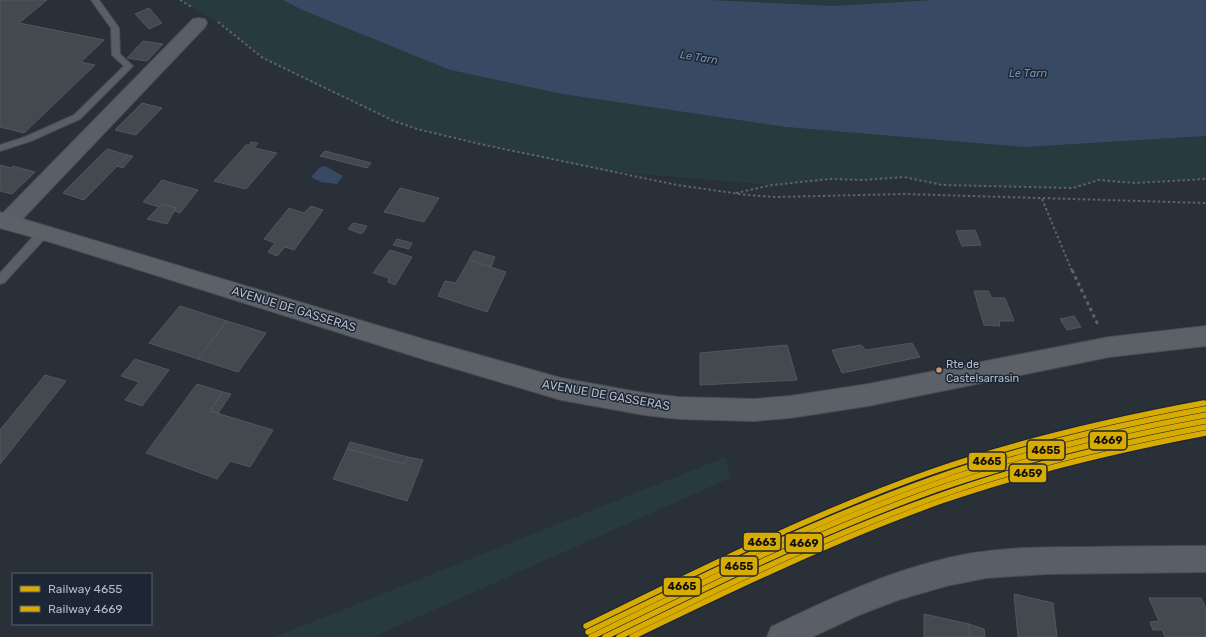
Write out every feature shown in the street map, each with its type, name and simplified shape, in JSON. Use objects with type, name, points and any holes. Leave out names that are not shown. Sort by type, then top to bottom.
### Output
[{"type":"main road","name":"AVENUE DE GASSERAS","points":[[4,221],[426,350],[553,387],[644,404],[719,410],[754,410],[790,407],[868,395],[1108,347],[1206,336]]},
{"type":"street","points":[[4,221],[204,18]]},
{"type":"street","points":[[782,637],[822,617],[885,591],[916,580],[971,567],[1051,560],[1206,559]]},
{"type":"lane","points":[[0,148],[28,139],[77,117],[129,66],[116,55],[115,28],[95,0]]},
{"type":"lane","points":[[0,280],[44,232]]},
{"type":"path","points":[[180,0],[263,58],[357,104],[417,129],[480,144],[677,185],[736,194],[775,197],[883,194],[1042,200],[1206,203]]},
{"type":"path","points":[[736,194],[750,189],[772,185],[830,179],[863,180],[904,177],[942,185],[1073,188],[1100,180],[1135,183],[1206,179]]},
{"type":"path","points":[[1042,200],[1080,290],[1108,347]]},
{"type":"green space","points":[[181,0],[283,0],[302,10],[450,70],[562,94],[786,127],[1025,147],[1206,136],[1206,179],[1135,183],[1099,180],[1073,188],[942,185],[904,177],[863,180],[830,179],[772,185],[605,171],[480,144],[417,129],[394,121],[318,86],[263,58],[222,25]]},
{"type":"green space","points":[[710,0],[932,0],[834,6]]},
{"type":"green space","points":[[726,457],[730,478],[373,637],[274,637]]},
{"type":"water","name":"Le Tarn","points":[[283,0],[710,0],[834,6],[932,0],[1206,0],[1206,136],[1025,147],[786,127],[562,94],[450,70],[302,10]]},
{"type":"water","points":[[325,166],[343,176],[337,184],[321,182],[311,177],[319,168]]},
{"type":"building","points":[[0,0],[47,0],[19,23],[104,40],[81,62],[95,65],[24,133],[0,127]]},
{"type":"building","points":[[149,8],[162,23],[149,29],[135,14]]},
{"type":"building","points":[[143,41],[163,44],[147,61],[127,58]]},
{"type":"building","points":[[142,103],[162,108],[136,135],[115,130]]},
{"type":"building","points":[[251,142],[258,143],[254,148],[277,153],[246,189],[214,181],[246,145],[249,145]]},
{"type":"building","points":[[107,149],[128,155],[84,200],[63,193]]},
{"type":"building","points":[[325,151],[371,163],[367,168],[320,156]]},
{"type":"building","points":[[128,155],[133,156],[123,168],[117,166]]},
{"type":"building","points":[[0,165],[11,168],[13,166],[35,172],[12,194],[0,191]]},
{"type":"building","points":[[162,180],[198,190],[180,213],[175,211],[176,208],[162,204],[159,207],[143,202]]},
{"type":"building","points":[[400,188],[439,198],[424,222],[384,212]]},
{"type":"building","points":[[162,204],[176,208],[167,224],[147,219]]},
{"type":"building","points":[[311,206],[323,210],[294,250],[285,247],[277,256],[268,252],[275,243],[264,239],[289,208],[304,213]]},
{"type":"building","points":[[353,223],[367,226],[362,234],[348,229]]},
{"type":"building","points":[[975,230],[981,245],[962,246],[956,231]]},
{"type":"building","points":[[397,239],[412,243],[409,249],[393,245]]},
{"type":"building","points":[[390,250],[412,257],[395,285],[388,282],[389,278],[373,273]]},
{"type":"building","points":[[474,251],[495,257],[491,267],[469,260]]},
{"type":"building","points":[[469,260],[506,272],[487,312],[438,296],[445,281],[456,283]]},
{"type":"building","points":[[974,291],[988,291],[992,298],[1005,298],[1014,321],[999,321],[1000,326],[984,325]]},
{"type":"building","points":[[180,306],[227,321],[198,359],[149,343]]},
{"type":"building","points":[[1074,316],[1081,327],[1067,330],[1060,319]]},
{"type":"building","points":[[227,321],[266,333],[238,372],[198,359]]},
{"type":"building","points":[[912,343],[920,357],[842,373],[832,350],[861,345],[866,350]]},
{"type":"building","points":[[787,345],[797,380],[700,385],[700,353]]},
{"type":"building","points":[[135,359],[169,370],[142,406],[125,400],[139,382],[121,376]]},
{"type":"building","points":[[45,375],[66,381],[0,464],[0,430]]},
{"type":"building","points":[[197,384],[223,392],[210,411],[273,430],[250,467],[230,461],[217,479],[146,453]]},
{"type":"building","points":[[223,392],[231,394],[218,413],[210,411]]},
{"type":"building","points":[[350,442],[408,457],[404,464],[347,449]]},
{"type":"building","points":[[347,449],[404,464],[408,457],[423,460],[407,501],[333,479]]},
{"type":"building","points":[[1014,594],[1053,603],[1057,637],[1018,637]]},
{"type":"building","points":[[1149,598],[1201,598],[1206,608],[1206,637],[1165,637],[1162,630],[1153,630],[1150,622],[1159,621]]},
{"type":"building","points":[[924,614],[969,624],[970,637],[924,637]]},
{"type":"building","points":[[969,624],[984,629],[985,637],[970,637]]},
{"type":"rail line","name":"4655","points":[[591,637],[781,547],[858,513],[935,484],[1011,460],[1088,439],[1206,415]]},
{"type":"rail line","name":"4669","points":[[605,637],[787,551],[861,519],[936,490],[1012,465],[1089,445],[1206,421]]},
{"type":"transit line","name":"4663","points":[[586,626],[815,518],[854,501],[932,472],[1047,437],[1164,410],[1204,403]]},
{"type":"transit line","name":"4665","points":[[588,632],[779,541],[857,507],[934,478],[1048,443],[1165,416],[1205,409]]},
{"type":"transit line","points":[[619,637],[816,544],[938,496],[1004,474],[1070,456],[1138,440],[1206,427]]},
{"type":"transit line","name":"4659","points":[[632,637],[835,543],[941,501],[1053,466],[1129,448],[1206,433]]},
{"type":"place","name":"Rte de Castelsarrasin","points":[[939,370]]}]
